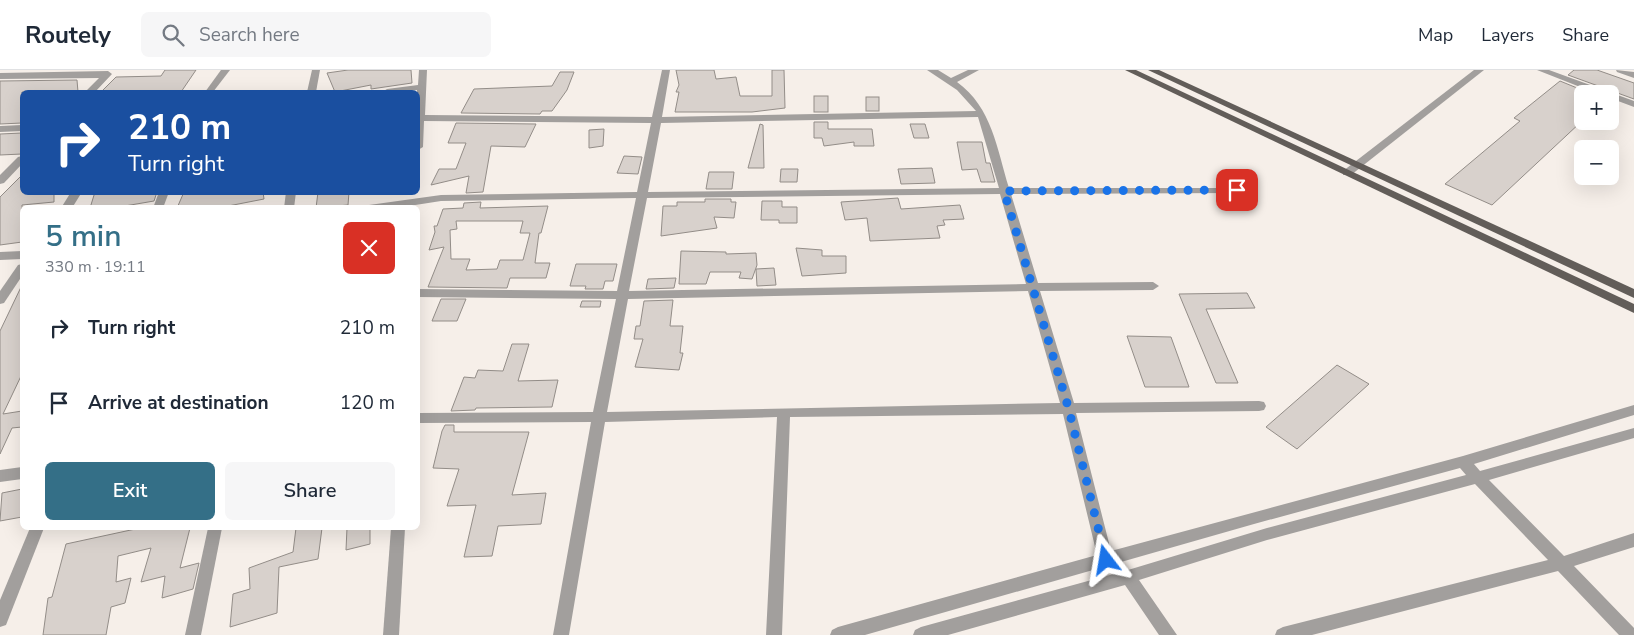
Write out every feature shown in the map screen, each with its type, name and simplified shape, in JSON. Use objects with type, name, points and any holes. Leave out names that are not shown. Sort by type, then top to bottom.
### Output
[{"type":"main road","points":[[1129,70],[1634,309]]},
{"type":"main road","points":[[1152,70],[1634,294]]},
{"type":"street","points":[[211,90],[226,70]]},
{"type":"street","points":[[311,90],[316,70]]},
{"type":"street","points":[[423,70],[420,118],[654,120],[982,114]]},
{"type":"street","points":[[561,635],[640,195],[654,120],[666,70]]},
{"type":"street","points":[[931,70],[951,81],[971,96],[982,114],[1069,410],[1106,560]]},
{"type":"street","points":[[951,81],[975,70]]},
{"type":"street","points":[[1347,173],[1480,70]]},
{"type":"street","points":[[1541,70],[1583,85]]},
{"type":"street","points":[[1620,70],[1634,75]]},
{"type":"street","points":[[0,76],[109,73]]},
{"type":"street","points":[[92,90],[109,73]]},
{"type":"street","points":[[401,90],[422,87]]},
{"type":"street","points":[[1619,98],[1634,104]]},
{"type":"street","points":[[0,129],[20,128]]},
{"type":"street","points":[[0,182],[20,162]]},
{"type":"street","points":[[386,205],[441,198],[1237,190]]},
{"type":"street","points":[[0,256],[20,255]]},
{"type":"street","points":[[0,300],[20,271]]},
{"type":"street","points":[[420,293],[622,295],[1153,286]]},
{"type":"street","points":[[420,418],[599,417],[784,412],[1069,410],[1258,406]]},
{"type":"street","points":[[838,635],[1463,462],[1634,410]]},
{"type":"street","points":[[774,635],[784,412]]},
{"type":"street","points":[[921,635],[1128,577],[1267,534],[1634,433]]},
{"type":"street","points":[[1463,462],[1630,635]]},
{"type":"street","points":[[0,476],[20,473]]},
{"type":"street","points":[[0,620],[36,530]]},
{"type":"street","points":[[193,635],[215,530]]},
{"type":"street","points":[[391,635],[398,530]]},
{"type":"street","points":[[1283,635],[1310,632],[1562,563],[1634,540]]},
{"type":"street","points":[[1128,577],[1169,635]]},
{"type":"building","points":[[165,70],[196,70],[182,90],[103,90],[116,77],[161,76]]},
{"type":"building","points":[[348,70],[411,70],[412,83],[371,89],[371,85],[334,90],[327,73]]},
{"type":"building","points":[[676,70],[714,70],[716,79],[736,77],[740,96],[772,96],[772,70],[784,70],[785,108],[752,112],[675,112],[679,92],[676,92],[679,85]]},
{"type":"building","points":[[1574,70],[1597,70],[1634,83],[1634,99],[1619,94],[1619,85],[1596,85],[1568,75]]},
{"type":"building","points":[[560,72],[574,72],[567,90],[552,111],[542,111],[540,114],[461,113],[474,89],[552,86]]},
{"type":"building","points":[[77,80],[78,90],[20,90],[20,123],[0,124],[0,81]]},
{"type":"building","points":[[1560,81],[1574,87],[1574,128],[1492,205],[1445,184],[1520,121],[1514,118]]},
{"type":"building","points":[[814,96],[828,96],[828,112],[814,112]]},
{"type":"building","points":[[866,97],[879,97],[879,111],[866,111]]},
{"type":"building","points":[[814,122],[828,122],[828,129],[872,129],[874,146],[854,146],[854,142],[824,146],[822,138],[814,138]]},
{"type":"building","points":[[456,123],[536,124],[525,147],[491,146],[483,192],[466,193],[469,176],[431,185],[439,169],[456,169],[466,143],[448,143]]},
{"type":"building","points":[[760,124],[763,125],[764,168],[748,168]]},
{"type":"building","points":[[910,124],[925,124],[929,138],[914,138]]},
{"type":"building","points":[[604,129],[603,146],[589,148],[589,130]]},
{"type":"building","points":[[20,133],[20,154],[0,155],[0,134]]},
{"type":"building","points":[[957,142],[982,142],[986,163],[990,163],[995,182],[981,182],[977,169],[962,170]]},
{"type":"building","points":[[624,156],[642,157],[638,174],[617,173]]},
{"type":"building","points":[[932,168],[935,183],[901,184],[898,169]]},
{"type":"building","points":[[781,169],[798,169],[797,182],[780,182]]},
{"type":"building","points":[[709,172],[734,172],[732,189],[706,189]]},
{"type":"building","points":[[20,177],[20,195],[54,195],[54,202],[20,205],[20,242],[0,245],[0,197]]},
{"type":"building","points":[[94,195],[156,195],[154,201],[131,205],[91,205]]},
{"type":"building","points":[[183,195],[263,195],[264,199],[233,205],[178,205]]},
{"type":"building","points":[[318,195],[349,195],[348,205],[316,205]]},
{"type":"building","points":[[898,198],[901,209],[960,205],[964,219],[943,220],[945,225],[937,226],[940,238],[870,241],[867,218],[845,220],[841,202]]},
{"type":"building","points":[[705,199],[731,199],[731,202],[736,202],[734,218],[714,217],[717,228],[661,236],[663,206],[677,206],[677,202],[705,202]]},
{"type":"building","points":[[762,201],[782,201],[782,207],[797,207],[797,223],[761,220]]},
{"type":"building","points":[[481,202],[480,208],[548,206],[541,233],[539,233],[535,263],[550,263],[546,278],[510,278],[507,288],[428,287],[444,247],[429,250],[435,232],[434,226],[437,226],[443,209],[463,208],[464,203]],"holes":[[[456,221],[523,221],[520,233],[530,233],[523,260],[500,260],[497,269],[466,270],[470,259],[451,259],[450,230],[457,229]]]},
{"type":"building","points":[[796,248],[822,250],[822,256],[846,256],[846,273],[802,276]]},
{"type":"building","points":[[681,251],[726,252],[726,254],[756,253],[757,265],[752,279],[739,278],[741,272],[710,272],[706,284],[679,284]]},
{"type":"building","points":[[576,264],[617,264],[613,281],[605,281],[603,289],[585,289],[586,286],[570,286]]},
{"type":"building","points":[[774,268],[776,285],[757,286],[756,269]]},
{"type":"building","points":[[676,278],[674,288],[646,289],[648,279]]},
{"type":"building","points":[[20,289],[20,378],[3,414],[20,411],[20,427],[12,428],[0,454],[0,331]]},
{"type":"building","points":[[1247,293],[1255,308],[1206,309],[1238,383],[1216,383],[1179,294]]},
{"type":"building","points":[[441,299],[466,299],[457,321],[432,321]]},
{"type":"building","points":[[673,300],[670,326],[683,326],[680,353],[683,353],[679,370],[635,367],[643,339],[634,339],[636,326],[640,326],[644,301]]},
{"type":"building","points":[[582,301],[601,301],[600,307],[580,307]]},
{"type":"building","points":[[1127,336],[1171,337],[1189,387],[1145,387]]},
{"type":"building","points":[[512,344],[529,344],[518,381],[558,380],[552,407],[476,408],[475,410],[451,411],[464,377],[475,378],[478,370],[503,371]]},
{"type":"building","points":[[1337,365],[1369,384],[1297,449],[1266,427]]},
{"type":"building","points":[[445,425],[454,425],[454,432],[529,432],[512,495],[546,493],[541,524],[498,526],[492,556],[464,557],[476,505],[447,506],[459,469],[433,468]]},
{"type":"building","points":[[20,489],[20,517],[0,521],[2,493]]},
{"type":"building","points":[[131,530],[190,530],[180,568],[199,563],[193,589],[162,598],[165,576],[141,582],[151,548],[118,556],[116,582],[131,578],[125,603],[111,607],[106,635],[43,635],[48,598],[52,597],[66,544]]},
{"type":"building","points":[[296,530],[322,530],[318,559],[279,567],[277,613],[230,627],[233,594],[250,589],[249,568],[293,552]]},
{"type":"building","points":[[347,530],[370,530],[370,544],[346,550]]},
{"type":"route","points":[[1106,560],[1069,410],[1004,191],[1237,190]]}]
